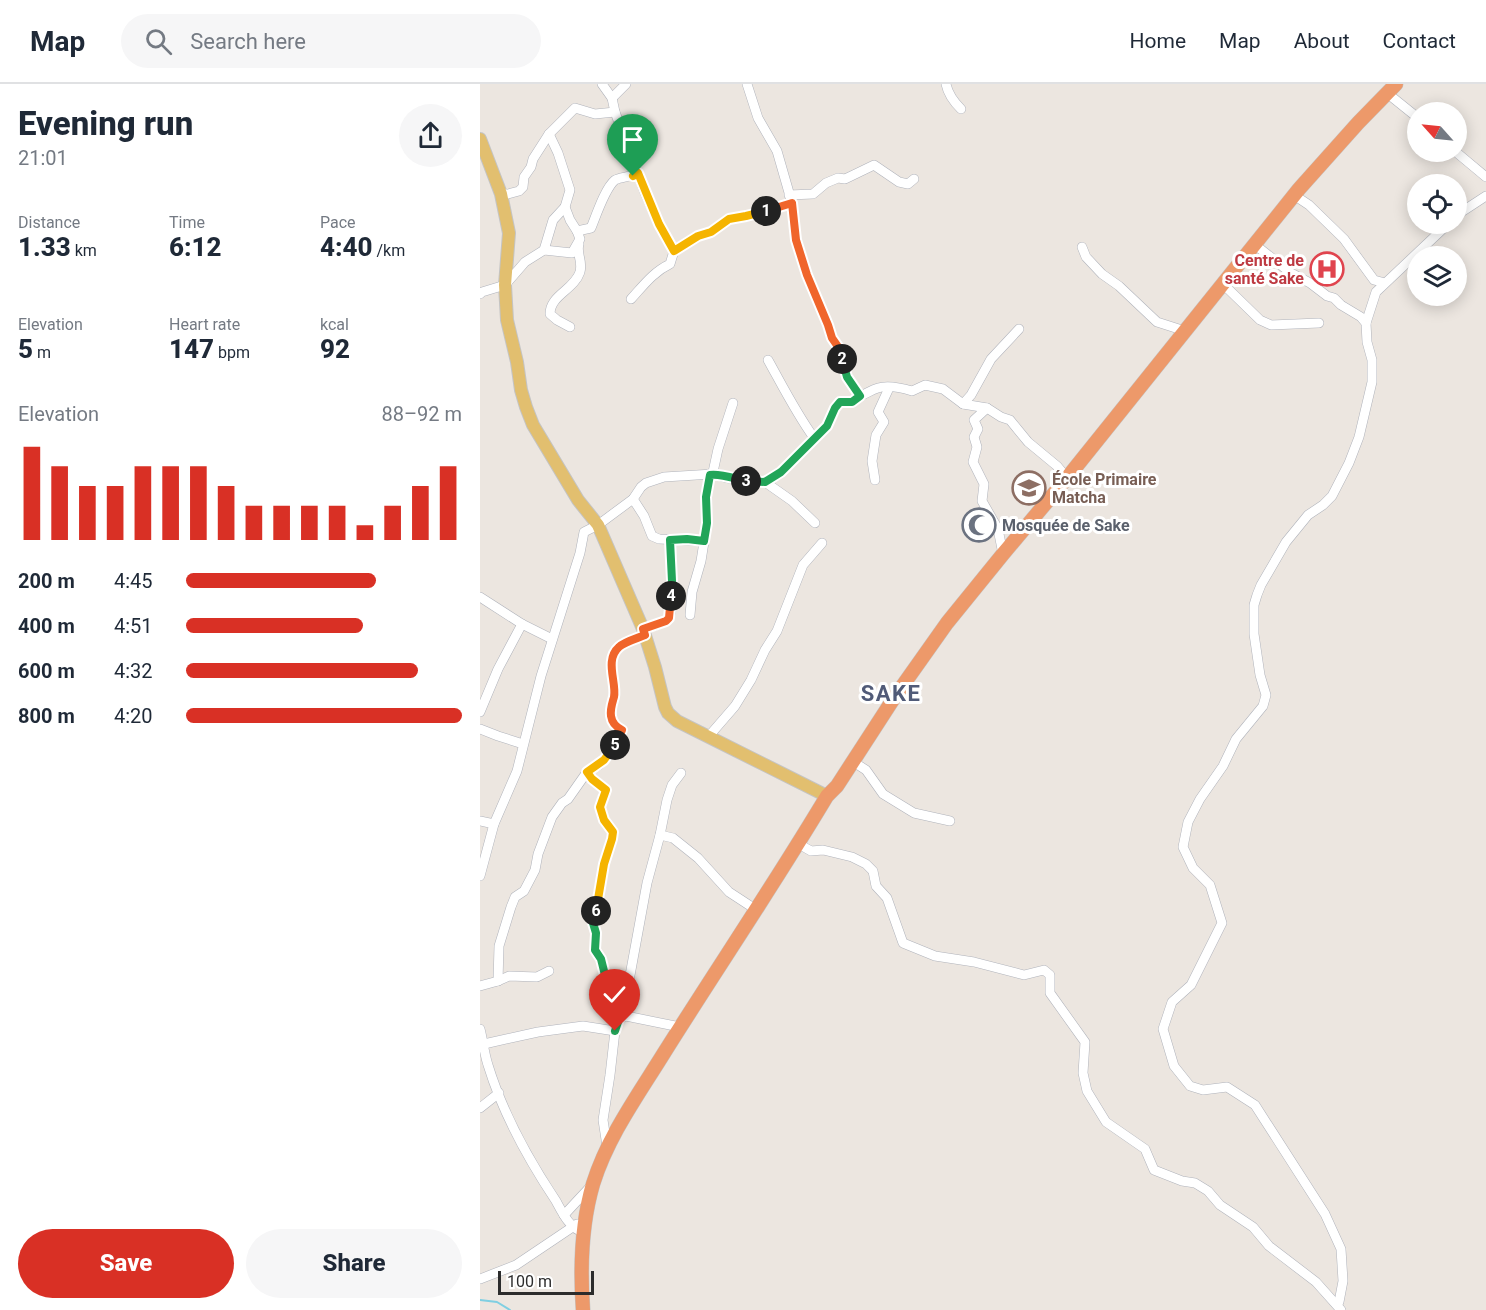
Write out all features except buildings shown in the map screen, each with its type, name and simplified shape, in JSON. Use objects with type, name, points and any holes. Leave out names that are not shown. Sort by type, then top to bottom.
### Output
[{"type":"highway","points":[[583,1310],[580,1226],[607,1146],[680,1027],[759,908],[827,796],[837,786],[902,686],[947,623],[1067,478],[1294,195],[1391,89]]},
{"type":"main road","points":[[480,139],[501,194],[509,233],[505,285],[507,320],[521,390],[533,425],[578,500],[598,525],[644,632],[668,713],[678,721],[827,796]]},
{"type":"street","points":[[602,84],[612,98],[638,173],[659,224],[674,251]]},
{"type":"street","points":[[612,98],[626,84]]},
{"type":"street","points":[[747,84],[758,118],[777,151],[790,199],[796,240],[807,275],[832,338],[841,351],[847,377],[860,396]]},
{"type":"street","points":[[946,84],[955,103],[961,109]]},
{"type":"street","points":[[1391,89],[1407,106]]},
{"type":"street","points":[[501,194],[519,191],[523,188],[524,177],[549,134],[575,108],[596,114],[615,112]]},
{"type":"street","points":[[544,250],[553,220],[565,207],[570,190],[555,144],[549,134]]},
{"type":"street","points":[[1467,161],[1486,177]]},
{"type":"street","points":[[630,299],[660,268],[670,264],[674,251],[698,236],[711,232],[729,219],[746,216],[790,199],[813,194],[826,183],[838,178],[845,179],[874,165],[899,182],[908,184],[914,179]]},
{"type":"street","points":[[480,294],[505,285],[525,262],[544,250],[572,253],[579,235],[591,228],[604,196],[617,179],[638,173]]},
{"type":"street","points":[[1294,195],[1309,205],[1344,239],[1374,280],[1385,283]]},
{"type":"street","points":[[1467,208],[1486,196]]},
{"type":"street","points":[[565,207],[579,235],[577,249],[581,260],[579,274],[571,287],[550,307],[550,314],[570,327]]},
{"type":"street","points":[[1340,1306],[1343,1281],[1341,1249],[1325,1214],[1255,1105],[1227,1087],[1203,1090],[1190,1086],[1174,1066],[1163,1029],[1172,1002],[1191,986],[1222,923],[1210,885],[1193,868],[1184,847],[1188,822],[1200,799],[1223,766],[1236,739],[1263,706],[1266,695],[1260,675],[1254,634],[1254,605],[1261,585],[1286,542],[1308,515],[1332,496],[1349,463],[1359,437],[1372,382],[1372,360],[1367,342],[1366,323],[1376,292],[1437,234]]},
{"type":"street","points":[[1254,244],[1291,273],[1334,298],[1366,323]]},
{"type":"street","points":[[1082,247],[1086,257],[1102,274],[1119,286],[1157,322],[1185,331]]},
{"type":"street","points":[[1223,284],[1260,320],[1271,325],[1319,322]]},
{"type":"street","points":[[963,404],[971,395],[991,359],[1019,329]]},
{"type":"street","points":[[768,360],[800,419],[814,438]]},
{"type":"street","points":[[765,482],[781,472],[827,426],[840,402],[852,402],[881,387],[897,387],[912,391],[924,385],[943,388],[963,404],[987,408],[1010,420],[1028,442],[1057,466],[1067,478]]},
{"type":"street","points":[[875,480],[872,461],[876,435],[884,422],[878,412],[890,388]]},
{"type":"street","points":[[690,615],[692,592],[701,561],[707,523],[706,497],[710,475],[713,472],[733,403]]},
{"type":"street","points":[[987,408],[974,420],[978,429],[974,437],[977,447],[973,462],[984,484],[982,501],[998,529],[1003,554]]},
{"type":"street","points":[[481,870],[494,824],[517,771],[541,676],[580,553],[584,532],[598,525],[633,499],[641,487],[655,479],[717,474],[727,478],[765,482],[792,501],[815,523]]},
{"type":"street","points":[[633,499],[644,516],[652,536],[659,539],[704,541]]},
{"type":"street","points":[[498,981],[498,946],[515,897],[524,891],[535,870],[538,854],[552,817],[587,772],[604,760],[622,730],[611,717],[611,704],[614,696],[611,673],[613,657],[619,647],[666,621],[670,614],[672,581],[670,540]]},
{"type":"street","points":[[709,736],[735,706],[751,680],[777,631],[803,565],[822,543]]},
{"type":"street","points":[[481,600],[552,639]]},
{"type":"street","points":[[480,712],[498,669],[522,624]]},
{"type":"street","points":[[480,729],[523,744]]},
{"type":"street","points":[[852,761],[866,770],[883,794],[890,799],[914,813],[950,821]]},
{"type":"street","points":[[587,772],[606,790],[600,807],[604,820],[613,832],[604,864],[593,923],[596,933],[595,950],[601,959],[620,1015]]},
{"type":"street","points":[[607,1146],[603,1120],[615,1031],[626,997],[647,883],[668,800],[672,785],[681,774]]},
{"type":"street","points":[[480,821],[494,824]]},
{"type":"street","points":[[660,835],[673,838],[698,858],[729,892],[755,909],[759,908]]},
{"type":"street","points":[[797,846],[852,856],[866,864],[873,872],[876,886],[887,898],[903,943],[935,956],[974,962],[1024,975],[1044,970],[1047,972],[1050,975],[1050,993],[1085,1042],[1083,1073],[1087,1091],[1106,1122],[1145,1149],[1154,1170],[1182,1181],[1195,1183],[1208,1191],[1220,1204],[1253,1227],[1269,1246],[1316,1282],[1340,1306]]},
{"type":"street","points":[[480,986],[510,976],[537,977],[549,971]]},
{"type":"street","points":[[620,1015],[680,1027]]},
{"type":"street","points":[[484,1044],[538,1032],[583,1026],[615,1031]]},
{"type":"street","points":[[480,1029],[488,1064],[512,1127],[533,1167],[564,1215],[580,1226],[516,1266],[480,1279]]},
{"type":"street","points":[[480,1108],[499,1093]]},
{"type":"street","points":[[564,1215],[594,1182]]},
{"type":"waterway","points":[[480,1300],[497,1302],[510,1310]]},
{"type":"place","name":"Centre de santé Sake","points":[[1327,269]]},
{"type":"place","name":"École Primaire Matcha","points":[[1029,488]]},
{"type":"place","name":"Mosquée de Sake","points":[[979,525]]},
{"type":"district","name":"SAKE","points":[[891,693]]},
{"type":"route","points":[[615,1031],[622,1010],[606,979],[601,959],[595,950],[596,933],[593,923],[604,864],[613,832],[604,820],[600,807],[606,790],[587,772],[604,760],[622,730],[617,727],[611,717],[611,704],[614,696],[611,673],[613,657],[619,647],[645,635],[643,629],[669,618],[672,581],[670,540],[704,541],[707,523],[706,497],[710,475],[717,474],[727,478],[765,482],[781,472],[827,426],[840,402],[852,402],[860,396],[847,377],[841,351],[832,338],[807,275],[796,240],[792,203],[729,219],[711,232],[698,236],[674,251],[659,224],[638,173],[633,176]]}]
